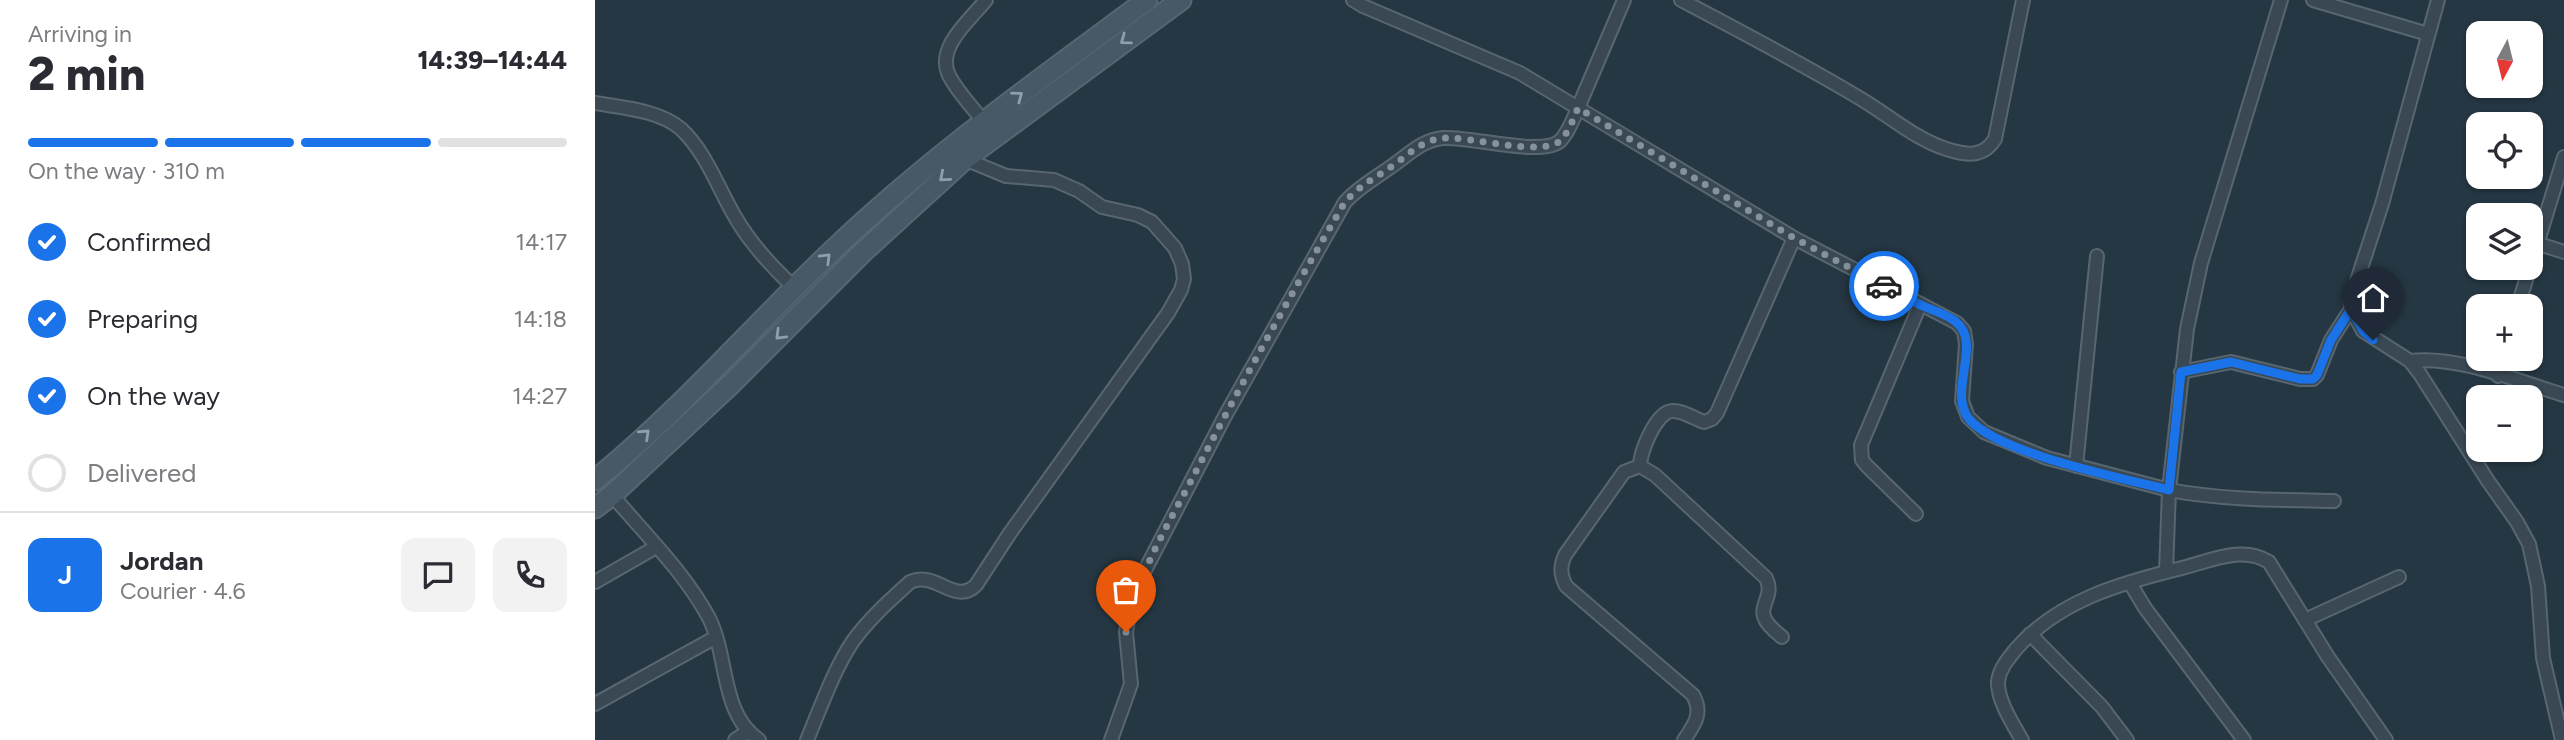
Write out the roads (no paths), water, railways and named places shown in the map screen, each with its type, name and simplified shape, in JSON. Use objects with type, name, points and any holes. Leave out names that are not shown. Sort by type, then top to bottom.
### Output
[{"type":"street","points":[[983,121],[948,74],[945,60],[947,49],[986,0]]},
{"type":"street","points":[[595,480],[681,401],[831,252],[946,150],[1147,0]]},
{"type":"street","points":[[595,508],[730,385],[891,225],[965,159],[1181,0]]},
{"type":"street","points":[[1353,0],[1520,73],[1794,238],[1957,323],[1964,331],[1966,344],[1962,401],[1968,417],[1984,432],[2010,444],[2076,466],[2169,490],[2223,497],[2334,501]]},
{"type":"street","points":[[1111,740],[1131,684],[1126,632],[1131,604],[1143,574],[1225,416],[1345,202],[1359,186],[1426,142],[1442,138],[1463,139],[1530,147],[1549,146],[1560,141],[1569,130],[1624,0]]},
{"type":"street","points":[[1681,0],[1854,95],[1925,141],[1970,154],[1981,153],[1989,148],[1995,139],[2023,0]]},
{"type":"street","points":[[2166,572],[2169,490],[2181,372],[2200,263],[2281,0]]},
{"type":"street","points":[[2313,0],[2428,34]]},
{"type":"street","points":[[2181,372],[2231,362],[2300,379],[2313,379],[2317,375],[2331,340],[2351,309],[2357,277],[2382,204],[2438,0]]},
{"type":"street","points":[[595,103],[646,112],[680,129],[703,159],[754,246],[796,289]]},
{"type":"street","points":[[2543,230],[2564,158]]},
{"type":"street","points":[[807,740],[852,643],[874,614],[916,579],[935,581],[961,593],[969,591],[975,584],[1161,323],[1181,290],[1184,279],[1175,248],[1152,222],[1138,215],[1101,207],[1088,197],[1054,180],[1006,176],[965,159]]},
{"type":"street","points":[[1640,466],[1641,451],[1660,418],[1667,413],[1678,412],[1704,422],[1717,413],[1794,238]]},
{"type":"street","points":[[2543,245],[2564,252]]},
{"type":"street","points":[[2076,466],[2097,256]]},
{"type":"street","points":[[1916,514],[1867,466],[1860,453],[1920,305]]},
{"type":"street","points":[[2351,309],[2363,331],[2410,361],[2445,410],[2529,544],[2538,586],[2543,658],[2563,740]]},
{"type":"street","points":[[2410,361],[2427,359],[2448,362],[2564,395]]},
{"type":"street","points":[[2498,376],[2499,371]]},
{"type":"street","points":[[1640,466],[1655,475],[1766,578],[1770,595],[1763,610],[1764,617],[1782,637]]},
{"type":"street","points":[[1640,466],[1624,472],[1565,555],[1561,565],[1561,577],[1566,586],[1693,695],[1699,714],[1696,724],[1684,740]]},
{"type":"street","points":[[612,495],[692,592],[709,619],[736,713],[747,732],[759,740]]},
{"type":"street","points":[[595,582],[656,547]]},
{"type":"street","points":[[2022,740],[1999,692],[1998,680],[2006,660],[2029,634],[2078,601],[2166,572],[2231,555],[2246,554],[2260,556],[2269,562],[2386,740]]},
{"type":"street","points":[[2305,620],[2399,577]]},
{"type":"street","points":[[2130,583],[2145,608],[2244,740]]},
{"type":"street","points":[[2029,634],[2102,707],[2127,740]]},
{"type":"street","points":[[595,704],[716,637]]},
{"type":"street","points":[[735,740],[747,732]]}]
